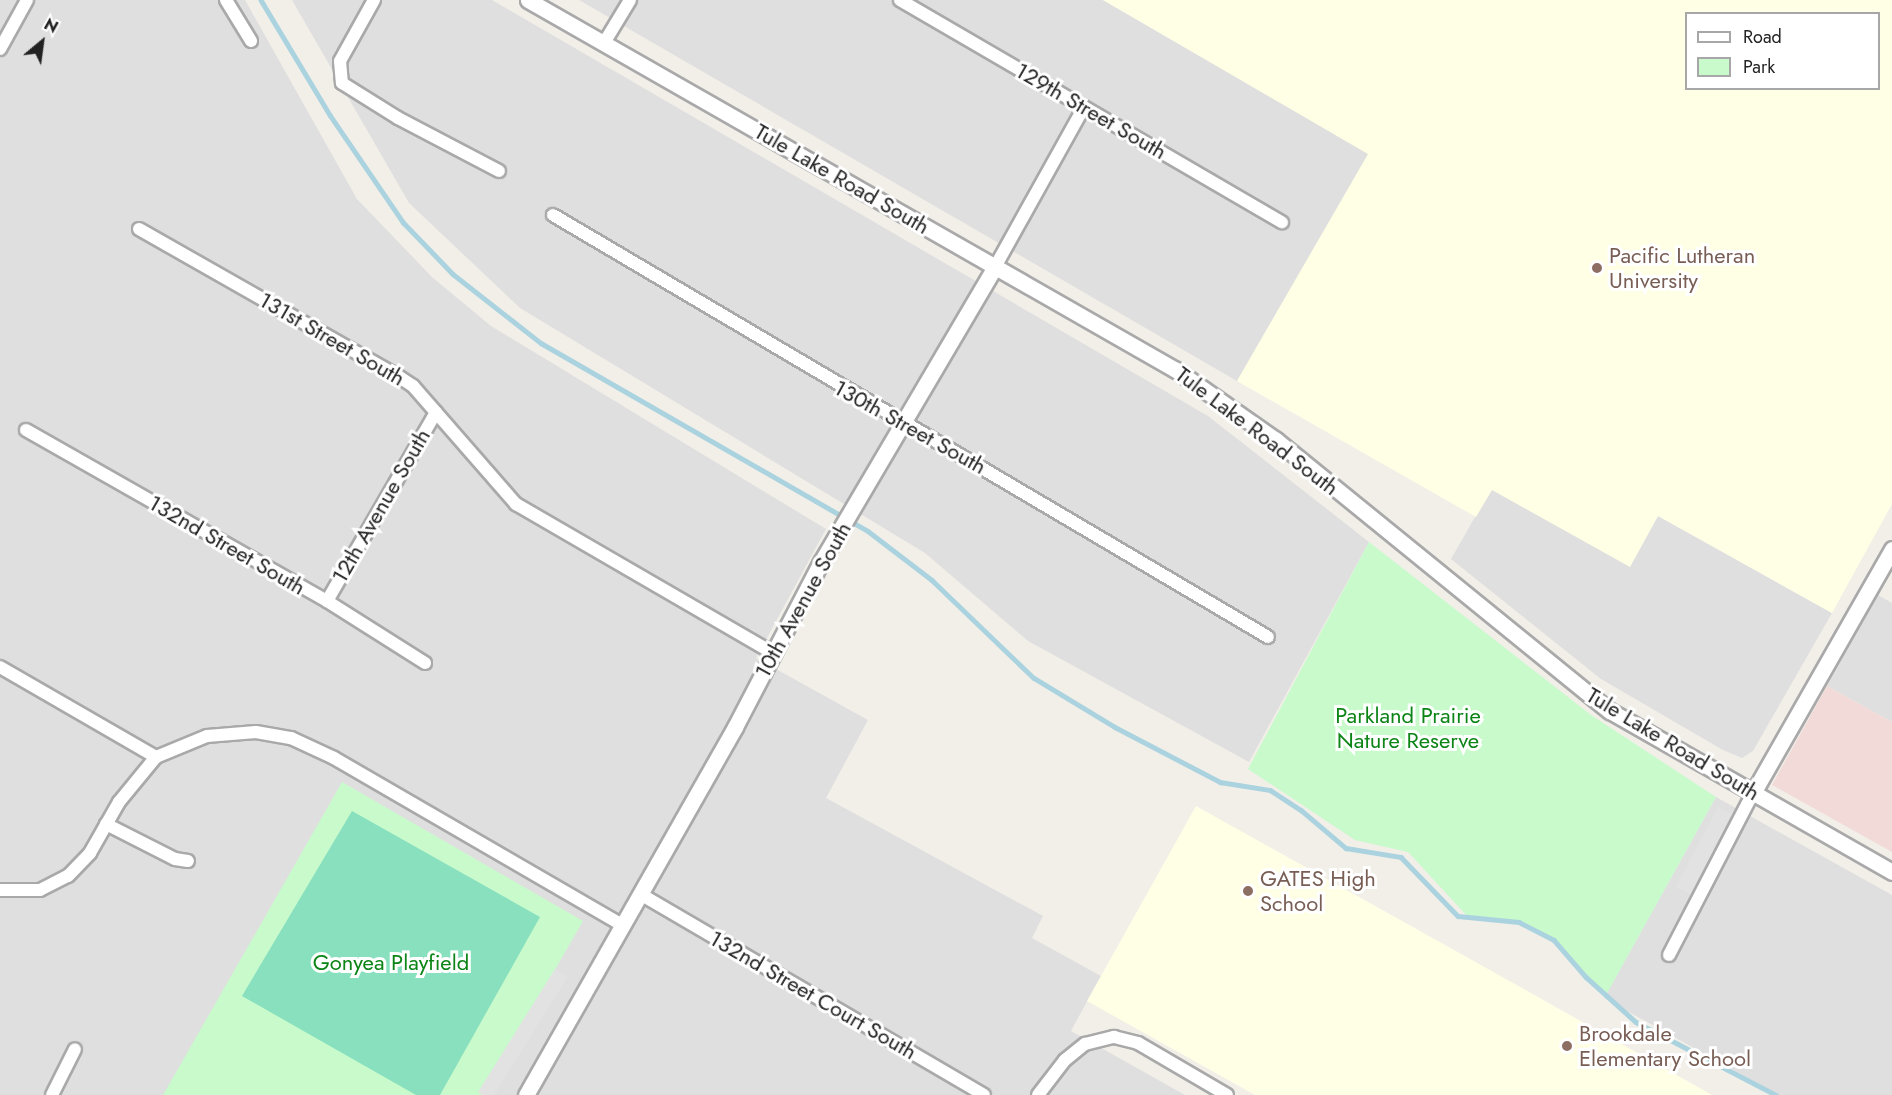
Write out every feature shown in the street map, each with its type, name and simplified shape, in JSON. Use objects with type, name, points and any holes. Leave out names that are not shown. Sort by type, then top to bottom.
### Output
[{"type":"street","points":[[0,49],[27,0]]},
{"type":"street","points":[[226,0],[251,41]]},
{"type":"street","points":[[374,0],[340,61],[339,77],[346,86],[398,118],[499,171]]},
{"type":"street","name":"Tule Lake Road South","points":[[528,0],[1176,370],[1227,404],[1602,705],[1892,872]]},
{"type":"street","points":[[604,43],[630,0]]},
{"type":"street","name":"129th Street South","points":[[900,0],[1282,222]]},
{"type":"street","name":"10th Avenue South","points":[[526,1095],[642,895],[772,652],[995,267],[1084,107]]},
{"type":"street","name":"130th Street South","points":[[553,216],[1268,637]]},
{"type":"street","name":"131st Street South","points":[[139,229],[398,376],[436,412],[516,504],[772,652]]},
{"type":"street","name":"12th Avenue South","points":[[327,601],[436,412]]},
{"type":"street","name":"132nd Street South","points":[[26,429],[327,601],[425,663]]},
{"type":"street","points":[[1669,955],[1753,793],[1887,570],[1892,549]]},
{"type":"street","points":[[0,667],[156,757]]},
{"type":"street","points":[[0,891],[40,890],[68,876],[90,853],[106,824],[143,769],[156,757],[207,736],[256,732],[291,738],[321,752],[624,926]]},
{"type":"street","points":[[106,824],[175,860],[188,861]]},
{"type":"street","name":"132nd Street Court South","points":[[642,895],[984,1095]]},
{"type":"street","points":[[1038,1095],[1065,1060],[1085,1044],[1102,1037],[1138,1043],[1227,1095]]},
{"type":"street","points":[[52,1095],[75,1049]]},
{"type":"shaded area","points":[[0,0],[245,0],[357,199],[432,277],[491,326],[826,529],[756,658],[868,720],[826,798],[1043,916],[1032,938],[1101,976],[1071,1031],[1185,1095],[0,1095]]},
{"type":"shaded area","points":[[292,0],[492,0],[1208,416],[1369,542],[1249,762],[1028,641],[925,553],[520,308],[409,203]]},
{"type":"shaded area","points":[[579,0],[1103,0],[1369,154],[1237,381]]},
{"type":"shaded area","name":"Pacific Lutheran University","points":[[1103,0],[1892,0],[1892,504],[1832,613],[1658,516],[1630,567],[1492,490],[1476,517],[1237,381],[1368,154]]},
{"type":"shaded area","points":[[1491,489],[1630,566],[1658,516],[1832,613],[1753,751],[1742,758],[1723,750],[1601,679],[1451,559]]},
{"type":"shaded area","points":[[1878,595],[1892,603],[1892,722],[1827,686]]},
{"type":"shaded area","points":[[1827,686],[1892,722],[1892,852],[1772,785]]},
{"type":"shaded area","points":[[1716,797],[1892,895],[1892,1095],[1778,1095],[1604,998]]},
{"type":"shaded area","name":"GATES High School","points":[[1196,806],[1712,1095],[1255,1095],[1087,1001]]},
{"type":"shaded area","points":[[1718,807],[1735,816],[1693,895],[1676,886]]},
{"type":"shaded area","points":[[555,969],[568,977],[494,1095],[483,1095],[478,1092]]},
{"type":"green space","name":"Parkland Prairie Nature Reserve","points":[[1369,542],[1591,715],[1716,797],[1606,995],[1554,940],[1519,922],[1468,917],[1408,852],[1355,840],[1248,769]]},
{"type":"green space","name":"Gonyea Playfield","points":[[342,782],[583,921],[483,1095],[163,1095]]},
{"type":"green space","name":"Gonyea Playfield","points":[[352,811],[540,917],[440,1095],[416,1095],[242,996]]},
{"type":"waterway","points":[[261,0],[330,115],[403,222],[453,274],[541,343],[868,531],[932,580],[1034,678],[1115,727],[1220,782],[1270,790],[1301,810],[1346,848],[1401,857],[1458,916],[1519,922],[1554,940],[1586,977],[1636,1022],[1776,1095]]},
{"type":"place","name":"Pacific Lutheran University","points":[[1597,268]]},
{"type":"place","name":"GATES High School","points":[[1248,891]]},
{"type":"place","name":"Brookdale Elementary School","points":[[1567,1046]]}]
